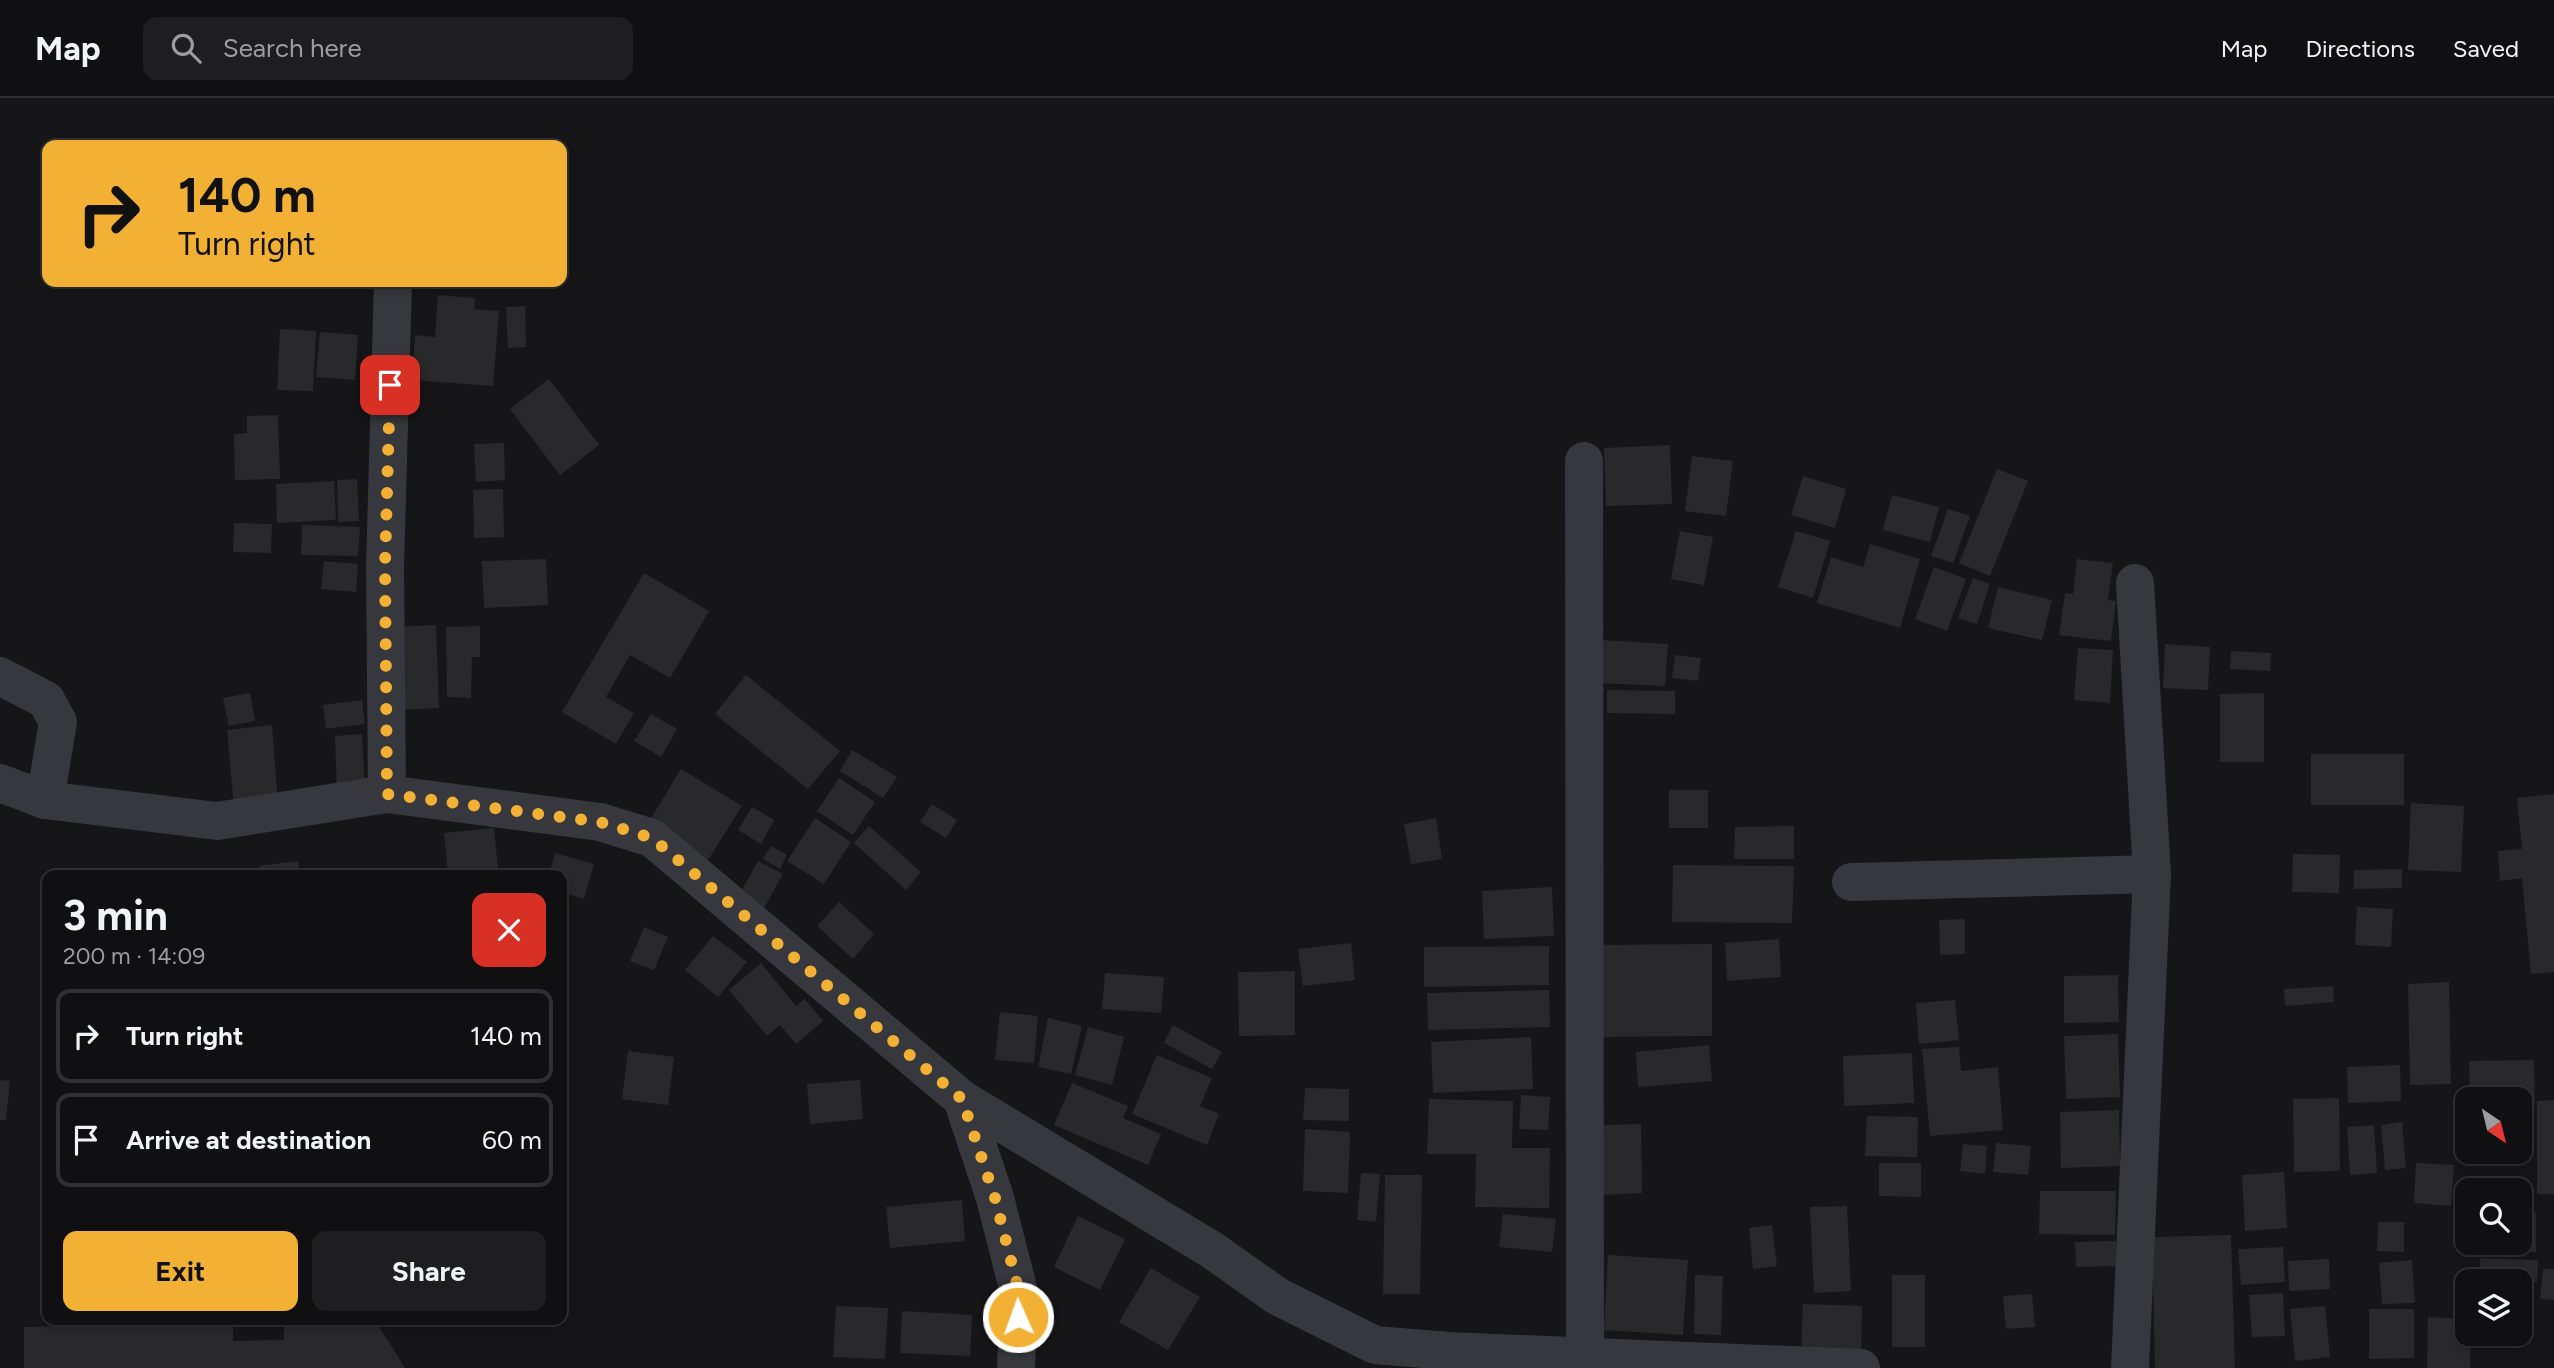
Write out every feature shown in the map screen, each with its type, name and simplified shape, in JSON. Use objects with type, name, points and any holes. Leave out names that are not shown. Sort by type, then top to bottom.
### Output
[{"type":"street","points":[[387,794],[385,566],[393,287]]},
{"type":"street","points":[[1584,461],[1585,1362]]},
{"type":"street","points":[[2130,1368],[2152,874],[2135,583]]},
{"type":"street","points":[[0,676],[46,700],[58,722],[45,800]]},
{"type":"street","points":[[0,783],[45,800],[217,821],[387,794],[600,822],[652,838],[962,1099],[1212,1250],[1277,1296],[1375,1345],[1585,1362],[1861,1368]]},
{"type":"street","points":[[1851,882],[2152,874]]},
{"type":"street","points":[[962,1099],[995,1198],[1019,1292],[1016,1368]]},
{"type":"building","points":[[438,295],[475,298],[474,309],[499,311],[493,386],[412,380],[415,335],[435,337]]},
{"type":"building","points":[[525,306],[526,347],[508,348],[506,307]]},
{"type":"building","points":[[280,329],[316,331],[313,391],[277,390]]},
{"type":"building","points":[[320,332],[358,335],[355,380],[316,377]]},
{"type":"building","points":[[549,379],[599,445],[560,475],[510,409]]},
{"type":"building","points":[[278,415],[280,479],[235,480],[234,434],[247,433],[247,416]]},
{"type":"building","points":[[504,443],[505,480],[476,482],[474,444]]},
{"type":"building","points":[[1670,445],[1672,504],[1606,506],[1604,448]]},
{"type":"building","points":[[1692,456],[1733,461],[1726,516],[1685,511]]},
{"type":"building","points":[[1997,469],[2028,481],[1990,576],[1959,563]]},
{"type":"building","points":[[1803,476],[1846,489],[1835,528],[1791,515]]},
{"type":"building","points":[[357,479],[359,521],[338,522],[337,480]]},
{"type":"building","points":[[334,481],[336,520],[277,523],[276,484]]},
{"type":"building","points":[[503,489],[504,537],[474,538],[473,490]]},
{"type":"building","points":[[1892,495],[1939,507],[1930,542],[1883,530]]},
{"type":"building","points":[[1948,509],[1970,516],[1953,563],[1931,556]]},
{"type":"building","points":[[234,523],[272,524],[271,553],[233,552]]},
{"type":"building","points":[[302,525],[360,527],[358,556],[301,555]]},
{"type":"building","points":[[1680,531],[1713,537],[1704,585],[1671,579]]},
{"type":"building","points":[[1796,531],[1830,541],[1813,598],[1778,587]]},
{"type":"building","points":[[1870,544],[1920,559],[1900,628],[1817,603],[1831,557],[1863,567]]},
{"type":"building","points":[[546,559],[548,605],[484,608],[482,561]]},
{"type":"building","points":[[2077,559],[2113,563],[2108,600],[2116,601],[2111,641],[2059,635],[2065,593],[2073,594]]},
{"type":"building","points":[[324,561],[358,564],[356,592],[321,589]]},
{"type":"building","points":[[1934,567],[1966,579],[1947,631],[1915,619]]},
{"type":"building","points":[[644,573],[709,611],[670,678],[630,655],[606,697],[634,713],[616,744],[562,712]]},
{"type":"building","points":[[1973,578],[1990,584],[1977,624],[1958,618]]},
{"type":"building","points":[[1998,587],[2052,600],[2042,640],[1988,628]]},
{"type":"building","points":[[436,625],[439,708],[395,710],[393,627]]},
{"type":"building","points":[[480,626],[480,657],[472,657],[471,698],[447,697],[446,627]]},
{"type":"building","points":[[1601,640],[1668,644],[1665,686],[1598,683]]},
{"type":"building","points":[[2165,644],[2210,647],[2208,690],[2163,688]]},
{"type":"building","points":[[2078,648],[2113,650],[2110,703],[2074,700]]},
{"type":"building","points":[[2231,651],[2271,653],[2270,671],[2230,669]]},
{"type":"building","points":[[1675,655],[1701,658],[1698,681],[1672,678]]},
{"type":"building","points":[[746,675],[840,751],[808,789],[715,714]]},
{"type":"building","points":[[1607,690],[1675,691],[1675,714],[1607,713]]},
{"type":"building","points":[[250,693],[255,721],[229,726],[223,698]]},
{"type":"building","points":[[2264,693],[2264,762],[2220,762],[2220,694]]},
{"type":"building","points":[[362,700],[365,724],[326,729],[323,705]]},
{"type":"building","points":[[651,714],[677,729],[661,757],[634,741]]},
{"type":"building","points":[[272,725],[278,804],[234,808],[227,730]]},
{"type":"building","points":[[362,734],[365,792],[337,794],[335,736]]},
{"type":"building","points":[[852,750],[897,777],[883,798],[840,771]]},
{"type":"building","points":[[2311,754],[2404,754],[2404,805],[2311,805]]},
{"type":"building","points":[[681,769],[742,806],[708,860],[648,823]]},
{"type":"building","points":[[839,778],[875,802],[853,835],[817,811]]},
{"type":"building","points":[[1669,790],[1708,790],[1708,828],[1669,828]]},
{"type":"building","points":[[2554,794],[2554,972],[2531,974],[2522,878],[2500,881],[2498,851],[2522,849],[2517,798]]},
{"type":"building","points":[[2411,803],[2464,806],[2461,872],[2408,870]]},
{"type":"building","points":[[932,804],[957,820],[946,838],[920,822]]},
{"type":"building","points":[[752,807],[774,820],[761,844],[738,830]]},
{"type":"building","points":[[815,818],[851,842],[824,884],[787,861]]},
{"type":"building","points":[[1436,818],[1442,859],[1411,864],[1404,824]]},
{"type":"building","points":[[869,826],[921,872],[906,890],[854,843]]},
{"type":"building","points":[[1794,826],[1794,859],[1734,859],[1735,827]]},
{"type":"building","points":[[494,828],[498,868],[448,870],[444,833]]},
{"type":"building","points":[[771,846],[787,855],[780,869],[763,859]]},
{"type":"building","points":[[555,853],[594,864],[584,899],[567,894],[567,870],[550,870]]},
{"type":"building","points":[[2293,854],[2340,855],[2339,893],[2292,892]]},
{"type":"building","points":[[298,861],[299,870],[259,870],[259,866]]},
{"type":"building","points":[[758,861],[783,874],[762,912],[737,899]]},
{"type":"building","points":[[1673,865],[1794,866],[1792,923],[1672,922]]},
{"type":"building","points":[[2402,869],[2402,888],[2354,889],[2354,870]]},
{"type":"building","points":[[1552,887],[1554,936],[1484,939],[1482,891]]},
{"type":"building","points":[[839,902],[874,934],[853,959],[817,926]]},
{"type":"building","points":[[2357,907],[2393,909],[2391,947],[2355,945]]},
{"type":"building","points":[[1965,919],[1965,954],[1940,955],[1939,920]]},
{"type":"building","points":[[644,927],[668,937],[654,970],[630,961]]},
{"type":"building","points":[[713,936],[747,962],[718,997],[685,970]]},
{"type":"building","points":[[1779,939],[1781,977],[1727,981],[1725,943]]},
{"type":"building","points":[[1351,943],[1355,980],[1303,986],[1298,949]]},
{"type":"building","points":[[1712,944],[1712,1036],[1589,1037],[1589,945]]},
{"type":"building","points":[[1549,946],[1549,985],[1424,987],[1424,947]]},
{"type":"building","points":[[761,963],[796,1006],[805,999],[823,1021],[796,1044],[780,1025],[767,1036],[729,990]]},
{"type":"building","points":[[1295,971],[1295,1035],[1239,1036],[1238,972]]},
{"type":"building","points":[[1105,973],[1164,977],[1161,1013],[1102,1009]]},
{"type":"building","points":[[2118,975],[2119,1022],[2064,1023],[2064,976]]},
{"type":"building","points":[[2449,982],[2451,1084],[2410,1085],[2408,984]]},
{"type":"building","points":[[2333,986],[2334,1002],[2285,1006],[2284,989]]},
{"type":"building","points":[[1549,990],[1550,1027],[1428,1030],[1427,993]]},
{"type":"building","points":[[1955,1000],[1959,1040],[1919,1044],[1916,1003]]},
{"type":"building","points":[[1000,1012],[1038,1016],[1034,1063],[995,1060]]},
{"type":"building","points":[[1048,1018],[1082,1026],[1071,1074],[1038,1067]]},
{"type":"building","points":[[1173,1025],[1222,1052],[1212,1069],[1164,1043]]},
{"type":"building","points":[[1088,1027],[1124,1037],[1112,1085],[1075,1075]]},
{"type":"building","points":[[2118,1034],[2120,1097],[2066,1099],[2064,1036]]},
{"type":"building","points":[[1531,1037],[1533,1089],[1433,1093],[1431,1042]]},
{"type":"building","points":[[1709,1045],[1712,1081],[1638,1087],[1636,1052]]},
{"type":"building","points":[[1959,1047],[1961,1071],[1998,1067],[2003,1130],[1930,1136],[1922,1049]]},
{"type":"building","points":[[628,1051],[674,1057],[668,1105],[622,1099]]},
{"type":"building","points":[[1912,1053],[1914,1103],[1844,1106],[1843,1056]]},
{"type":"building","points":[[1157,1055],[1212,1078],[1200,1106],[1219,1114],[1207,1145],[1132,1114]]},
{"type":"building","points":[[2534,1060],[2535,1106],[2532,1106],[2532,1087],[2470,1087],[2469,1061]]},
{"type":"building","points":[[2400,1065],[2401,1101],[2348,1103],[2347,1067]]},
{"type":"building","points":[[0,1080],[10,1081],[6,1120],[0,1120]]},
{"type":"building","points":[[860,1080],[863,1119],[810,1124],[807,1084]]},
{"type":"building","points":[[1072,1083],[1128,1106],[1123,1118],[1161,1134],[1148,1165],[1054,1125]]},
{"type":"building","points":[[1305,1088],[1349,1089],[1349,1121],[1303,1120]]},
{"type":"building","points":[[1521,1095],[1550,1097],[1548,1130],[1519,1129]]},
{"type":"building","points":[[2339,1098],[2340,1171],[2294,1172],[2293,1099]]},
{"type":"building","points":[[1429,1099],[1513,1101],[1512,1148],[1550,1148],[1549,1208],[1475,1207],[1476,1154],[1427,1154]]},
{"type":"building","points":[[2554,1100],[2554,1194],[2537,1194],[2537,1101]]},
{"type":"building","points":[[2119,1110],[2120,1166],[2061,1168],[2060,1112]]},
{"type":"building","points":[[1867,1116],[1918,1117],[1917,1157],[1865,1156]]},
{"type":"building","points":[[2402,1122],[2406,1168],[2385,1170],[2381,1125]]},
{"type":"building","points":[[1641,1124],[1642,1193],[1603,1195],[1602,1125]]},
{"type":"building","points":[[2374,1125],[2377,1173],[2350,1175],[2347,1127]]},
{"type":"building","points":[[1305,1129],[1350,1132],[1348,1193],[1303,1191]]},
{"type":"building","points":[[1996,1143],[2031,1146],[2028,1175],[1993,1172]]},
{"type":"building","points":[[1963,1144],[1987,1146],[1985,1174],[1960,1171]]},
{"type":"building","points":[[1879,1163],[1921,1163],[1921,1197],[1879,1196]]},
{"type":"building","points":[[2416,1163],[2454,1165],[2451,1206],[2414,1203]]},
{"type":"building","points":[[2284,1172],[2287,1228],[2245,1231],[2242,1175]]},
{"type":"building","points":[[1361,1173],[1380,1174],[1376,1222],[1357,1220]]},
{"type":"building","points":[[1385,1175],[1422,1175],[1420,1294],[1383,1294]]},
{"type":"building","points":[[2040,1191],[2116,1191],[2115,1235],[2039,1234]]},
{"type":"building","points":[[962,1200],[965,1241],[890,1248],[886,1207]]},
{"type":"building","points":[[1847,1206],[1851,1291],[1814,1293],[1810,1207]]},
{"type":"building","points":[[2532,1213],[2536,1213],[2536,1252],[2532,1252]]},
{"type":"building","points":[[1503,1214],[1556,1219],[1552,1252],[1499,1247]]},
{"type":"building","points":[[1078,1216],[1125,1239],[1100,1290],[1054,1267]]},
{"type":"building","points":[[2378,1222],[2404,1222],[2404,1252],[2377,1251]]},
{"type":"building","points":[[1772,1225],[1777,1266],[1753,1269],[1749,1228]]},
{"type":"building","points":[[2231,1235],[2235,1368],[2155,1368],[2152,1237]]},
{"type":"building","points":[[2116,1241],[2116,1266],[2076,1267],[2075,1242]]},
{"type":"building","points":[[2283,1247],[2285,1282],[2241,1285],[2238,1249]]},
{"type":"building","points":[[1608,1255],[1688,1260],[1683,1335],[1604,1330]]},
{"type":"building","points":[[2480,1258],[2538,1260],[2537,1282],[2532,1282],[2532,1269],[2480,1269]]},
{"type":"building","points":[[2329,1259],[2330,1289],[2289,1291],[2288,1261]]},
{"type":"building","points":[[2412,1260],[2415,1303],[2382,1304],[2379,1263]]},
{"type":"building","points":[[1151,1268],[1200,1297],[1168,1350],[1119,1322]]},
{"type":"building","points":[[2543,1269],[2554,1269],[2554,1300],[2540,1299]]},
{"type":"building","points":[[1695,1275],[1723,1276],[1721,1335],[1694,1334]]},
{"type":"building","points":[[1892,1275],[1925,1275],[1925,1347],[1892,1347]]},
{"type":"building","points":[[2283,1293],[2285,1336],[2252,1337],[2249,1295]]},
{"type":"building","points":[[2032,1294],[2035,1327],[2006,1329],[2003,1296]]},
{"type":"building","points":[[1803,1304],[1862,1306],[1861,1356],[1801,1354]]},
{"type":"building","points":[[836,1306],[888,1308],[885,1359],[833,1357]]},
{"type":"building","points":[[2325,1306],[2330,1357],[2295,1361],[2290,1309]]},
{"type":"building","points":[[2369,1309],[2414,1309],[2414,1358],[2369,1359]]},
{"type":"building","points":[[902,1311],[972,1315],[970,1356],[900,1353]]},
{"type":"building","points":[[2428,1317],[2455,1318],[2455,1346],[2471,1346],[2470,1368],[2427,1368]]},
{"type":"building","points":[[233,1325],[233,1341],[284,1340],[284,1325],[378,1325],[405,1368],[24,1368],[24,1327]]},
{"type":"route","points":[[390,385],[385,566],[387,794],[600,822],[652,838],[962,1099],[995,1198],[1019,1292],[1018,1317]]}]
